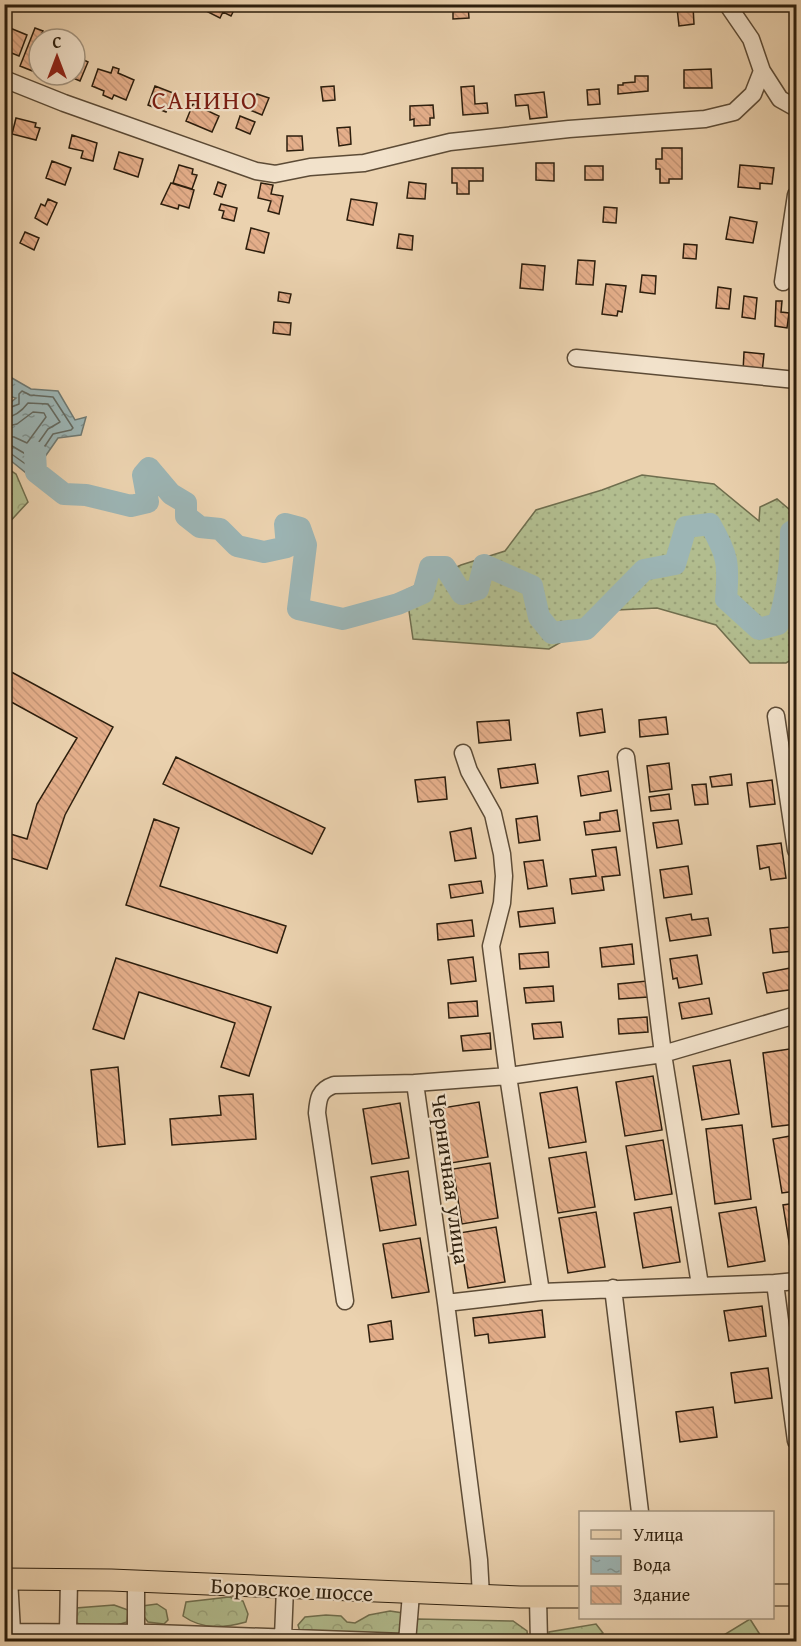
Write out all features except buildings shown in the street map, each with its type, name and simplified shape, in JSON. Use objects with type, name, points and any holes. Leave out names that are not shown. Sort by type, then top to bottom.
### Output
[{"type":"main road","name":"Боровское шоссе","points":[[7,1579],[136,1581],[411,1594],[579,1597]]},
{"type":"main road","points":[[774,1595],[796,1594]]},
{"type":"street","points":[[727,4],[751,39],[762,71],[780,99],[795,112]]},
{"type":"street","points":[[4,79],[64,103],[256,171],[274,174],[310,167],[364,163],[450,142],[569,129],[705,119],[734,112],[753,94],[762,71]]},
{"type":"street","points":[[783,282],[796,195]]},
{"type":"street","points":[[576,358],[796,380]]},
{"type":"street","points":[[776,716],[796,850]]},
{"type":"street","points":[[463,753],[469,771],[493,814],[502,854],[504,876],[502,903],[492,946],[508,1076],[541,1292]]},
{"type":"street","points":[[626,757],[663,1054],[700,1285]]},
{"type":"street","name":"Черничная улица","points":[[481,1596],[479,1560],[446,1303],[415,1083],[508,1076],[663,1054],[796,1015]]},
{"type":"street","points":[[345,1301],[318,1127],[317,1113],[320,1094],[326,1088],[334,1085],[415,1083]]},
{"type":"street","points":[[446,1303],[541,1292],[796,1281]]},
{"type":"street","points":[[775,1283],[796,1441]]},
{"type":"street","points":[[614,1288],[640,1511]]},
{"type":"street","points":[[7,1579],[8,1631],[406,1641],[411,1594]]},
{"type":"street","points":[[68,1632],[69,1579]]},
{"type":"street","points":[[136,1581],[136,1633]]},
{"type":"street","points":[[283,1638],[285,1588]]},
{"type":"street","points":[[538,1598],[539,1641]]},
{"type":"green space","points":[[5,467],[16,474],[28,502],[5,527]]},
{"type":"green space","points":[[642,475],[714,484],[759,521],[760,507],[777,499],[796,515],[796,657],[786,663],[750,663],[716,625],[657,608],[617,610],[549,649],[413,639],[406,590],[461,565],[505,551],[536,510]]},
{"type":"green space","points":[[229,1597],[243,1601],[248,1614],[246,1622],[230,1626],[206,1626],[183,1616],[186,1602]]},
{"type":"green space","points":[[157,1604],[166,1610],[168,1620],[164,1624],[148,1622],[141,1613],[142,1606]]},
{"type":"green space","points":[[114,1605],[128,1610],[127,1622],[102,1627],[76,1623],[76,1608]]},
{"type":"green space","points":[[390,1611],[403,1613],[402,1629],[398,1635],[300,1632],[298,1625],[305,1617],[341,1616],[347,1622],[355,1623],[369,1615]]},
{"type":"green space","points":[[418,1619],[513,1621],[527,1631],[528,1641],[415,1642],[414,1630]]},
{"type":"green space","points":[[750,1619],[764,1641],[714,1641]]},
{"type":"green space","points":[[596,1624],[603,1633],[586,1641],[549,1641],[549,1632]]},
{"type":"water","points":[[5,374],[31,389],[58,391],[75,420],[86,417],[81,435],[58,438],[42,461],[42,477],[36,481],[5,456],[5,407],[16,398],[5,395]]},
{"type":"waterway","points":[[35,452],[36,472],[64,494],[86,495],[131,506],[148,502],[143,475],[149,468],[171,494],[186,503],[186,516],[200,527],[220,529],[237,546],[264,552],[287,547],[285,524],[300,528],[306,545],[298,609],[343,619],[398,604],[423,593],[430,567],[445,567],[462,594],[478,589],[484,565],[532,586],[539,617],[552,633],[586,629],[644,570],[675,564],[686,527],[710,524],[721,544],[726,560],[726,599],[759,629],[778,624],[788,578],[791,532],[796,529]]},
{"type":"district","name":"САНИНО","points":[[205,99]]}]
